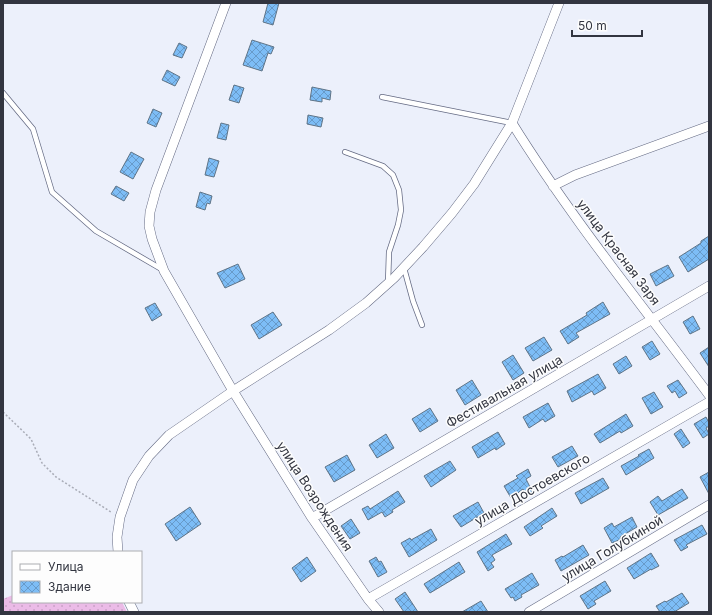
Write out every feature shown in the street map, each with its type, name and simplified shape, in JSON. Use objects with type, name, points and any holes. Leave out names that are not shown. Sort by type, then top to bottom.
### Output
[{"type":"street","name":"улица Возрождения","points":[[226,3],[159,182],[150,212],[149,226],[152,239],[164,271],[234,391],[312,518],[368,599],[379,612]]},
{"type":"street","points":[[118,551],[117,537],[120,517],[133,480],[149,456],[169,435],[329,330],[366,303],[404,268],[447,219],[474,184],[512,123],[559,3]]},
{"type":"street","name":"улица Красная Заря","points":[[512,123],[553,186],[635,298],[653,319],[709,395]]},
{"type":"street","points":[[553,186],[574,175],[709,126]]},
{"type":"street","name":"Фестивальная улица","points":[[312,518],[709,286]]},
{"type":"street","name":"улица Достоевского","points":[[368,599],[709,402]]},
{"type":"street","name":"улица Голубкиной","points":[[529,612],[709,505]]},
{"type":"street","points":[[130,603],[134,612]]},
{"type":"lane","points":[[3,93],[33,129],[52,192],[96,230],[164,271]]},
{"type":"lane","points":[[382,97],[512,123]]},
{"type":"lane","points":[[345,152],[383,166],[393,175],[399,190],[401,210],[398,225],[389,252],[388,284]]},
{"type":"lane","points":[[404,268],[413,301],[422,325]]},
{"type":"path","points":[[3,412],[31,439],[42,463],[56,477],[120,517]]},
{"type":"shaded area","points":[[12,595],[12,603],[122,603],[127,612],[3,612],[3,599]]},
{"type":"building","points":[[268,3],[279,3],[273,25],[263,22]]},
{"type":"building","points":[[252,40],[274,47],[271,54],[268,53],[262,71],[243,65]]},
{"type":"building","points":[[179,43],[187,47],[182,58],[173,55]]},
{"type":"building","points":[[167,70],[180,77],[175,86],[162,80]]},
{"type":"building","points":[[234,85],[244,88],[239,103],[229,100]]},
{"type":"building","points":[[312,87],[331,91],[330,100],[322,98],[322,102],[310,100]]},
{"type":"building","points":[[153,109],[162,113],[156,127],[147,123]]},
{"type":"building","points":[[308,115],[323,118],[321,127],[307,124]]},
{"type":"building","points":[[221,123],[229,125],[226,140],[217,138]]},
{"type":"building","points":[[131,152],[144,159],[133,179],[120,172]]},
{"type":"building","points":[[209,158],[219,161],[214,177],[205,175]]},
{"type":"building","points":[[116,186],[129,193],[124,201],[111,194]]},
{"type":"building","points":[[200,192],[212,196],[210,204],[207,203],[205,210],[196,207]]},
{"type":"building","points":[[709,236],[709,259],[688,272],[679,257]]},
{"type":"building","points":[[238,264],[245,279],[225,288],[217,273]]},
{"type":"building","points":[[668,265],[674,276],[656,286],[650,274]]},
{"type":"building","points":[[603,302],[610,314],[576,333],[579,337],[568,344],[560,331],[587,315],[586,313]]},
{"type":"building","points":[[155,303],[162,315],[152,321],[145,308]]},
{"type":"building","points":[[273,312],[282,325],[259,339],[251,325]]},
{"type":"building","points":[[693,316],[700,329],[690,334],[683,322]]},
{"type":"building","points":[[544,337],[552,350],[533,361],[525,348]]},
{"type":"building","points":[[652,341],[660,354],[650,360],[642,347]]},
{"type":"building","points":[[709,347],[709,367],[700,353]]},
{"type":"building","points":[[513,355],[524,373],[513,380],[502,362]]},
{"type":"building","points":[[626,356],[632,366],[619,374],[613,364]]},
{"type":"building","points":[[598,374],[606,388],[594,395],[592,391],[572,402],[567,391]]},
{"type":"building","points":[[472,380],[481,395],[465,405],[456,390]]},
{"type":"building","points":[[678,380],[687,393],[679,398],[675,391],[672,393],[667,386]]},
{"type":"building","points":[[654,392],[663,407],[651,414],[642,398]]},
{"type":"building","points":[[548,403],[555,416],[545,422],[543,419],[529,428],[523,417]]},
{"type":"building","points":[[430,408],[438,421],[420,432],[412,419]]},
{"type":"building","points":[[626,414],[633,426],[621,433],[620,431],[600,443],[594,434]]},
{"type":"building","points":[[706,417],[709,426],[706,428],[709,434],[703,438],[694,424]]},
{"type":"building","points":[[681,429],[690,443],[683,448],[674,434]]},
{"type":"building","points":[[498,432],[505,444],[478,458],[472,447]]},
{"type":"building","points":[[386,434],[394,448],[377,458],[369,445]]},
{"type":"building","points":[[572,446],[578,456],[558,467],[552,457]]},
{"type":"building","points":[[649,449],[654,458],[626,475],[621,466]]},
{"type":"building","points":[[347,455],[355,470],[334,482],[325,467]]},
{"type":"building","points":[[450,461],[456,470],[431,487],[424,476]]},
{"type":"building","points":[[528,469],[531,476],[526,479],[533,493],[527,496],[523,489],[511,498],[504,486],[518,478],[516,476]]},
{"type":"building","points":[[709,472],[709,494],[700,477]]},
{"type":"building","points":[[603,478],[609,488],[581,504],[575,493]]},
{"type":"building","points":[[682,489],[688,498],[658,515],[650,502],[658,496],[662,501]]},
{"type":"building","points":[[398,491],[405,502],[392,510],[393,512],[385,517],[382,512],[368,520],[362,509],[368,506],[370,509]]},
{"type":"building","points":[[478,502],[484,513],[461,527],[453,516]]},
{"type":"building","points":[[190,507],[201,524],[176,541],[165,524]]},
{"type":"building","points":[[552,508],[557,516],[541,526],[543,528],[530,536],[524,527]]},
{"type":"building","points":[[632,517],[637,527],[620,537],[621,539],[612,543],[604,528],[612,523],[614,527]]},
{"type":"building","points":[[351,519],[360,533],[350,539],[341,526]]},
{"type":"building","points":[[702,525],[707,534],[686,545],[688,547],[681,551],[674,540]]},
{"type":"building","points":[[431,529],[437,540],[409,557],[401,543],[410,538],[411,540]]},
{"type":"building","points":[[506,534],[512,544],[492,555],[495,560],[491,563],[494,567],[488,571],[477,552]]},
{"type":"building","points":[[583,545],[589,555],[561,571],[555,560]]},
{"type":"building","points":[[651,553],[659,566],[634,579],[627,568]]},
{"type":"building","points":[[307,557],[316,571],[301,582],[292,568]]},
{"type":"building","points":[[376,557],[379,562],[381,561],[387,572],[378,577],[369,561]]},
{"type":"building","points":[[459,562],[465,572],[430,593],[424,584]]},
{"type":"building","points":[[532,573],[539,585],[521,595],[522,597],[515,601],[505,589]]},
{"type":"building","points":[[605,581],[611,591],[594,601],[596,604],[588,609],[580,596]]},
{"type":"building","points":[[405,592],[418,612],[404,612],[395,599]]},
{"type":"building","points":[[682,593],[689,603],[674,612],[660,612],[656,606],[665,601],[666,602]]},
{"type":"building","points":[[481,601],[488,612],[462,612]]}]
